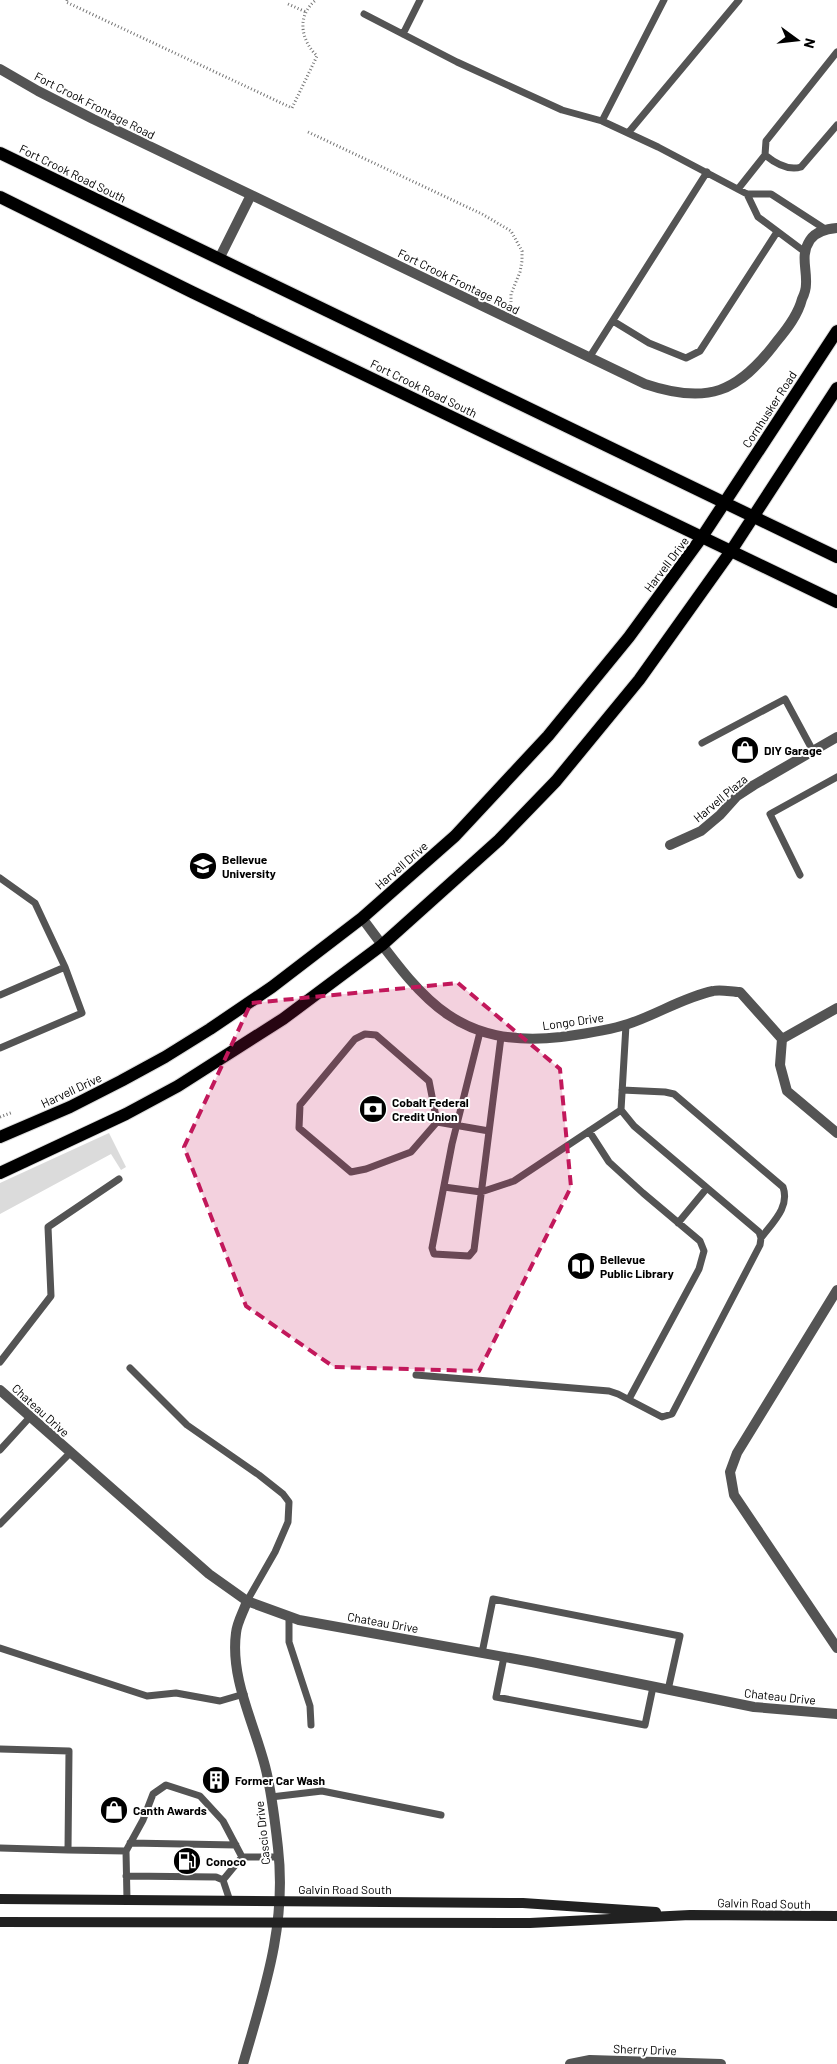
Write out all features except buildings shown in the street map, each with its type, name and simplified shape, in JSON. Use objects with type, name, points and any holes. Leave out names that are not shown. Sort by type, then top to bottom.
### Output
[{"type":"main road","name":"Fort Crook Road South","points":[[0,153],[837,557]]},
{"type":"main road","name":"Fort Crook Road South","points":[[0,197],[201,296],[837,602]]},
{"type":"main road","name":"Cornhusker Road","points":[[725,503],[837,331]]},
{"type":"main road","points":[[0,1173],[126,1114],[178,1086],[283,1019],[382,945],[499,840],[556,781],[639,680],[730,551],[837,388]]},
{"type":"main road","name":"Harvell Drive","points":[[0,1137],[70,1107],[165,1057],[272,987],[362,918],[455,836],[548,736],[629,637],[725,503]]},
{"type":"main road","name":"Galvin Road South","points":[[0,1899],[522,1903],[690,1915]]},
{"type":"main road","name":"Galvin Road South","points":[[0,1922],[530,1923],[690,1915],[837,1916]]},
{"type":"street","name":"Fort Crook Frontage Road","points":[[0,69],[93,119],[590,358],[645,384],[670,393],[694,395],[721,390],[742,379],[759,364],[791,323],[801,303],[806,284],[805,252]]},
{"type":"street","points":[[219,259],[251,195]]},
{"type":"street","points":[[805,252],[811,238],[825,229],[837,228]]},
{"type":"street","name":"Harvell Plaza","points":[[670,845],[701,831],[720,815],[737,796],[754,784],[837,737]]},
{"type":"street","name":"Longo Drive","points":[[362,918],[407,977],[442,1011],[480,1032],[501,1037],[542,1039],[584,1034],[626,1025],[714,991],[740,992],[782,1040]]},
{"type":"street","points":[[837,1008],[782,1040],[780,1065],[787,1091],[837,1133]]},
{"type":"street","points":[[837,1290],[737,1453],[730,1472],[734,1495],[837,1648]]},
{"type":"street","name":"Chateau Drive","points":[[0,1390],[208,1574],[247,1601],[299,1620],[504,1657],[754,1708],[837,1714]]},
{"type":"street","name":"Cascio Drive","points":[[243,2064],[273,1957],[279,1901],[279,1857],[271,1797],[265,1765],[239,1680],[236,1632],[247,1601]]},
{"type":"street","name":"Sherry Drive","points":[[570,2064],[590,2060],[721,2064]]},
{"type":"lane","points":[[403,34],[420,0]]},
{"type":"lane","points":[[602,121],[664,0]]},
{"type":"lane","points":[[628,133],[739,0]]},
{"type":"lane","points":[[364,14],[457,62],[562,110],[602,121],[628,133],[748,194],[771,194],[825,229]]},
{"type":"lane","points":[[738,189],[764,155],[766,141],[837,52]]},
{"type":"lane","points":[[764,155],[774,163],[793,170],[801,168],[837,125]]},
{"type":"lane","points":[[590,358],[707,172]]},
{"type":"lane","points":[[748,194],[758,217],[805,252]]},
{"type":"lane","points":[[613,321],[649,343],[686,358],[700,351],[777,232]]},
{"type":"lane","points":[[702,744],[785,699],[813,751]]},
{"type":"lane","points":[[800,875],[770,814],[837,777]]},
{"type":"lane","points":[[0,878],[35,903],[65,966],[82,1013],[0,1048]]},
{"type":"lane","points":[[0,995],[65,966]]},
{"type":"lane","points":[[416,1375],[609,1391],[662,1417],[672,1414],[760,1245],[761,1238],[759,1232],[634,1126],[621,1110],[626,1025]]},
{"type":"lane","points":[[480,1032],[456,1126],[432,1248],[434,1254],[469,1256],[472,1254],[501,1037]]},
{"type":"lane","points":[[365,1034],[376,1035],[429,1081],[437,1122],[411,1152],[366,1169],[351,1172],[299,1128],[300,1105],[355,1039],[365,1034]]},
{"type":"lane","points":[[622,1090],[674,1094],[783,1187],[786,1197],[784,1206],[761,1238]]},
{"type":"lane","points":[[444,1187],[481,1192],[514,1181],[621,1110]]},
{"type":"lane","points":[[437,1122],[489,1132]]},
{"type":"lane","points":[[589,1131],[609,1162],[700,1241],[704,1251],[704,1257],[699,1269],[629,1400]]},
{"type":"lane","points":[[0,1362],[51,1296],[48,1227],[119,1179]]},
{"type":"lane","points":[[678,1223],[707,1188]]},
{"type":"lane","points":[[130,1368],[186,1425],[259,1475],[283,1494],[289,1502],[288,1522],[247,1601]]},
{"type":"lane","points":[[0,1450],[3,1442],[30,1417]]},
{"type":"lane","points":[[0,1524],[70,1453]]},
{"type":"lane","points":[[482,1653],[493,1599],[680,1636],[668,1690]]},
{"type":"lane","points":[[289,1616],[289,1642],[310,1706],[311,1725]]},
{"type":"lane","points":[[0,1648],[147,1696],[176,1693],[220,1701],[244,1694]]},
{"type":"lane","points":[[504,1657],[496,1697],[645,1725],[653,1687]]},
{"type":"lane","points":[[0,1748],[69,1751],[68,1850]]},
{"type":"lane","points":[[127,1900],[126,1850],[153,1794],[166,1785],[200,1796],[223,1821],[242,1857]]},
{"type":"lane","points":[[271,1797],[322,1791],[440,1815]]},
{"type":"lane","points":[[130,1843],[236,1845]]},
{"type":"lane","points":[[0,1848],[126,1850]]},
{"type":"lane","points":[[223,1880],[229,1870],[242,1857],[279,1857]]},
{"type":"lane","points":[[126,1876],[216,1877],[223,1880],[230,1901]]},
{"type":"path","points":[[67,0],[66,2],[292,108],[317,56],[309,47],[304,37],[302,26],[306,12],[316,0]]},
{"type":"path","points":[[288,4],[306,12]]},
{"type":"path","points":[[308,132],[482,214],[511,231],[522,251],[522,261],[520,272],[512,288],[511,302]]},
{"type":"path","points":[[0,1117],[13,1112]]},
{"type":"highlighted area","points":[[458,983],[560,1069],[571,1187],[479,1371],[334,1367],[246,1306],[184,1147],[251,1003]]},
{"type":"shaded area","points":[[109,1133],[126,1167],[121,1170],[111,1154],[0,1214],[0,1183]]},
{"type":"place","name":"DIY Garage","points":[[745,750]]},
{"type":"place","name":"Bellevue University","points":[[203,866]]},
{"type":"place","name":"Cobalt Federal Credit Union","points":[[373,1109]]},
{"type":"place","name":"Bellevue Public Library","points":[[581,1266]]},
{"type":"place","name":"Former Car Wash","points":[[216,1780]]},
{"type":"place","name":"Canth Awards","points":[[114,1810]]},
{"type":"place","name":"Conoco","points":[[187,1861]]}]
